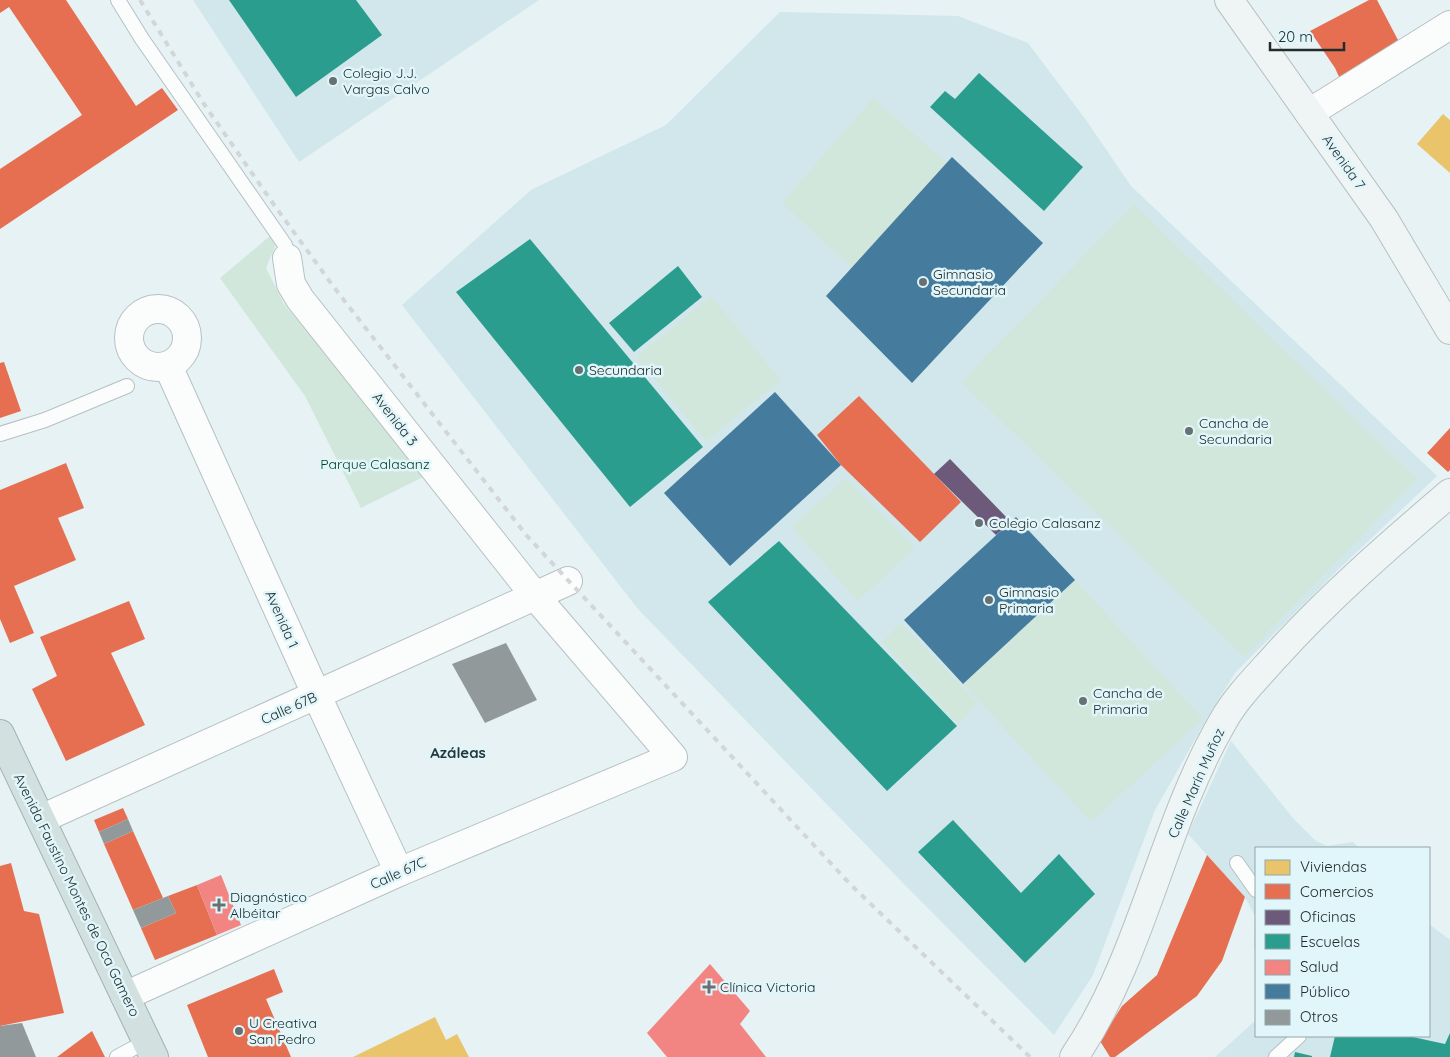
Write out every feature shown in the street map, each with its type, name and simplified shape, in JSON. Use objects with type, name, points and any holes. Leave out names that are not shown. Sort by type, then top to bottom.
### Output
[{"type":"highway","name":"Avenida Faustino Montes de Oca Gamero","points":[[0,734],[150,1049]]},
{"type":"street","name":"Avenida 7","points":[[1229,0],[1384,219],[1450,330]]},
{"type":"street","points":[[1309,113],[1450,25]]},
{"type":"street","name":"Avenida 3","points":[[287,258],[287,269],[291,284],[300,299],[536,597],[673,757]]},
{"type":"street","name":"Avenida 1","points":[[168,366],[316,696],[399,872]]},
{"type":"street","name":"Calle Marín Muñoz","points":[[1074,1057],[1097,1021],[1123,967],[1193,783],[1223,722],[1254,680],[1303,626],[1394,540],[1450,492]]},
{"type":"street","points":[[536,597],[568,582]]},
{"type":"street","name":"Calle 67B","points":[[41,819],[536,597]]},
{"type":"street","name":"Calle 67C","points":[[125,996],[399,872],[673,757]]},
{"type":"lane","points":[[118,0],[142,39],[285,245],[287,258]]},
{"type":"lane","points":[[0,434],[45,420],[127,386]]},
{"type":"lane","points":[[1237,863],[1255,889]]},
{"type":"lane","points":[[1276,1057],[1298,1037]]},
{"type":"lane","points":[[117,1057],[150,1049]]},
{"type":"shaded area","name":"Colegio J.J. Vargas Calvo","points":[[193,0],[539,0],[299,162]]},
{"type":"shaded area","name":"Colegio Calasanz","points":[[780,12],[958,16],[1028,43],[1086,120],[1131,186],[1437,476],[1339,569],[1235,673],[1155,810],[1093,975],[1054,1035],[901,881],[638,609],[402,305],[531,190],[666,125]]},
{"type":"shaded area","points":[[1231,741],[1292,817],[1316,841],[1327,846],[1353,842],[1358,847],[1255,847],[1255,916],[1245,897],[1188,834]]},
{"type":"shaded area","points":[[1255,916],[1255,950],[1254,948]]},
{"type":"shaded area","points":[[1430,925],[1450,940],[1450,1057],[1215,1057],[1255,1021],[1255,1037],[1430,1037]]},
{"type":"green space","points":[[873,98],[947,163],[852,268],[782,203]]},
{"type":"green space","name":"Cancha de Secundaria","points":[[1134,204],[1417,479],[1244,657],[961,382]]},
{"type":"green space","name":"Parque Calasanz","points":[[270,236],[276,244],[266,268],[284,304],[427,475],[361,508],[305,396],[220,278]]},
{"type":"green space","points":[[711,296],[781,380],[706,441],[636,357]]},
{"type":"green space","points":[[846,478],[915,548],[858,601],[791,527]]},
{"type":"green space","name":"Cancha de Primaria","points":[[1075,580],[1203,719],[1091,822],[963,684]]},
{"type":"green space","points":[[901,623],[978,703],[958,724],[882,642]]},
{"type":"building: Viviendas","points":[[1443,114],[1450,120],[1450,173],[1417,144]]},
{"type":"building: Viviendas","points":[[435,1017],[446,1040],[457,1034],[469,1057],[353,1057]]},
{"type":"building: Comercios","points":[[0,0],[66,0],[136,106],[162,88],[178,110],[0,229],[0,169],[82,115],[9,7],[0,13]]},
{"type":"building: Comercios","points":[[1369,0],[1377,0],[1398,40],[1341,81],[1335,68],[1310,31]]},
{"type":"building: Comercios","points":[[4,362],[21,411],[0,418],[0,363]]},
{"type":"building: Comercios","points":[[859,396],[961,502],[920,542],[841,465],[817,435]]},
{"type":"building: Comercios","points":[[1450,428],[1450,470],[1448,472],[1427,453]]},
{"type":"building: Comercios","points":[[66,463],[84,508],[58,518],[76,560],[14,586],[34,633],[10,643],[0,619],[0,490]]},
{"type":"building: Comercios","points":[[129,601],[145,639],[111,653],[145,725],[66,761],[32,689],[57,676],[40,637]]},
{"type":"building: Comercios","points":[[123,808],[128,819],[99,832],[94,820]]},
{"type":"building: Comercios","points":[[133,831],[163,898],[133,910],[104,844]]},
{"type":"building: Comercios","points":[[1207,855],[1245,897],[1222,961],[1197,996],[1115,1057],[1110,1057],[1100,1041],[1122,1006],[1157,975]]},
{"type":"building: Comercios","points":[[11,863],[24,911],[39,914],[64,1013],[0,1026],[0,866]]},
{"type":"building: Comercios","points":[[197,885],[217,935],[155,960],[141,928],[176,913],[168,896]]},
{"type":"building: Comercios","name":"U Creativa San Pedro","points":[[274,969],[283,992],[266,999],[291,1057],[208,1057],[187,1005]]},
{"type":"building: Comercios","points":[[92,1031],[105,1057],[57,1057]]},
{"type":"building: Oficinas","points":[[950,459],[1011,522],[996,535],[934,474]]},
{"type":"building: Escuelas","points":[[229,0],[356,0],[382,35],[296,97]]},
{"type":"building: Escuelas","points":[[979,73],[1083,167],[1044,211],[930,107],[945,91],[955,99]]},
{"type":"building: Escuelas","name":"Secundaria","points":[[530,239],[703,447],[630,507],[456,292]]},
{"type":"building: Escuelas","points":[[678,266],[702,297],[634,352],[609,323]]},
{"type":"building: Escuelas","points":[[779,541],[957,726],[887,791],[708,602]]},
{"type":"building: Escuelas","points":[[953,820],[1021,893],[1059,854],[1095,894],[1025,963],[918,852]]},
{"type":"building: Escuelas","points":[[1450,1033],[1450,1057],[1330,1057],[1335,1037],[1413,1037],[1445,1044]]},
{"type":"building: Escuelas","points":[[1295,1052],[1312,1056],[1312,1057],[1294,1057]]},
{"type":"building: Salud","name":"Diagnóstico Albéitar","points":[[221,875],[241,925],[217,935],[197,885]]},
{"type":"building: Salud","name":"Clínica Victoria","points":[[710,964],[750,1011],[740,1024],[766,1057],[667,1057],[647,1033]]},
{"type":"building: Público","name":"Gimnasio Secundaria","points":[[952,157],[1043,243],[912,383],[826,296]]},
{"type":"building: Público","points":[[775,392],[841,465],[730,566],[664,493]]},
{"type":"building: Público","name":"Gimnasio Primaria","points":[[1016,517],[1075,580],[963,684],[904,620]]},
{"type":"building: Otros","points":[[506,643],[537,700],[485,723],[452,664]]},
{"type":"building: Otros","points":[[128,819],[133,831],[104,844],[99,832]]},
{"type":"building: Otros","points":[[168,896],[176,913],[141,928],[133,910]]},
{"type":"building: Otros","points":[[22,1023],[36,1057],[0,1057],[0,1026]]},
{"type":"railway","points":[[140,0],[204,104],[272,202],[333,286],[527,536],[850,884],[1030,1057]]},
{"type":"place","name":"Colegio J.J. Vargas Calvo","points":[[333,81]]},
{"type":"place","name":"Gimnasio Secundaria","points":[[923,282]]},
{"type":"place","name":"Secundaria","points":[[579,370]]},
{"type":"place","name":"Cancha de Secundaria","points":[[1189,431]]},
{"type":"place","name":"Colegio Calasanz","points":[[979,523]]},
{"type":"place","name":"Gimnasio Primaria","points":[[989,600]]},
{"type":"place","name":"Cancha de Primaria","points":[[1083,701]]},
{"type":"place","name":"Diagnóstico Albéitar","points":[[219,905]]},
{"type":"place","name":"Clínica Victoria","points":[[709,987]]},
{"type":"place","name":"U Creativa San Pedro","points":[[239,1031]]},
{"type":"district","name":"Azáleas","points":[[458,752]]}]
